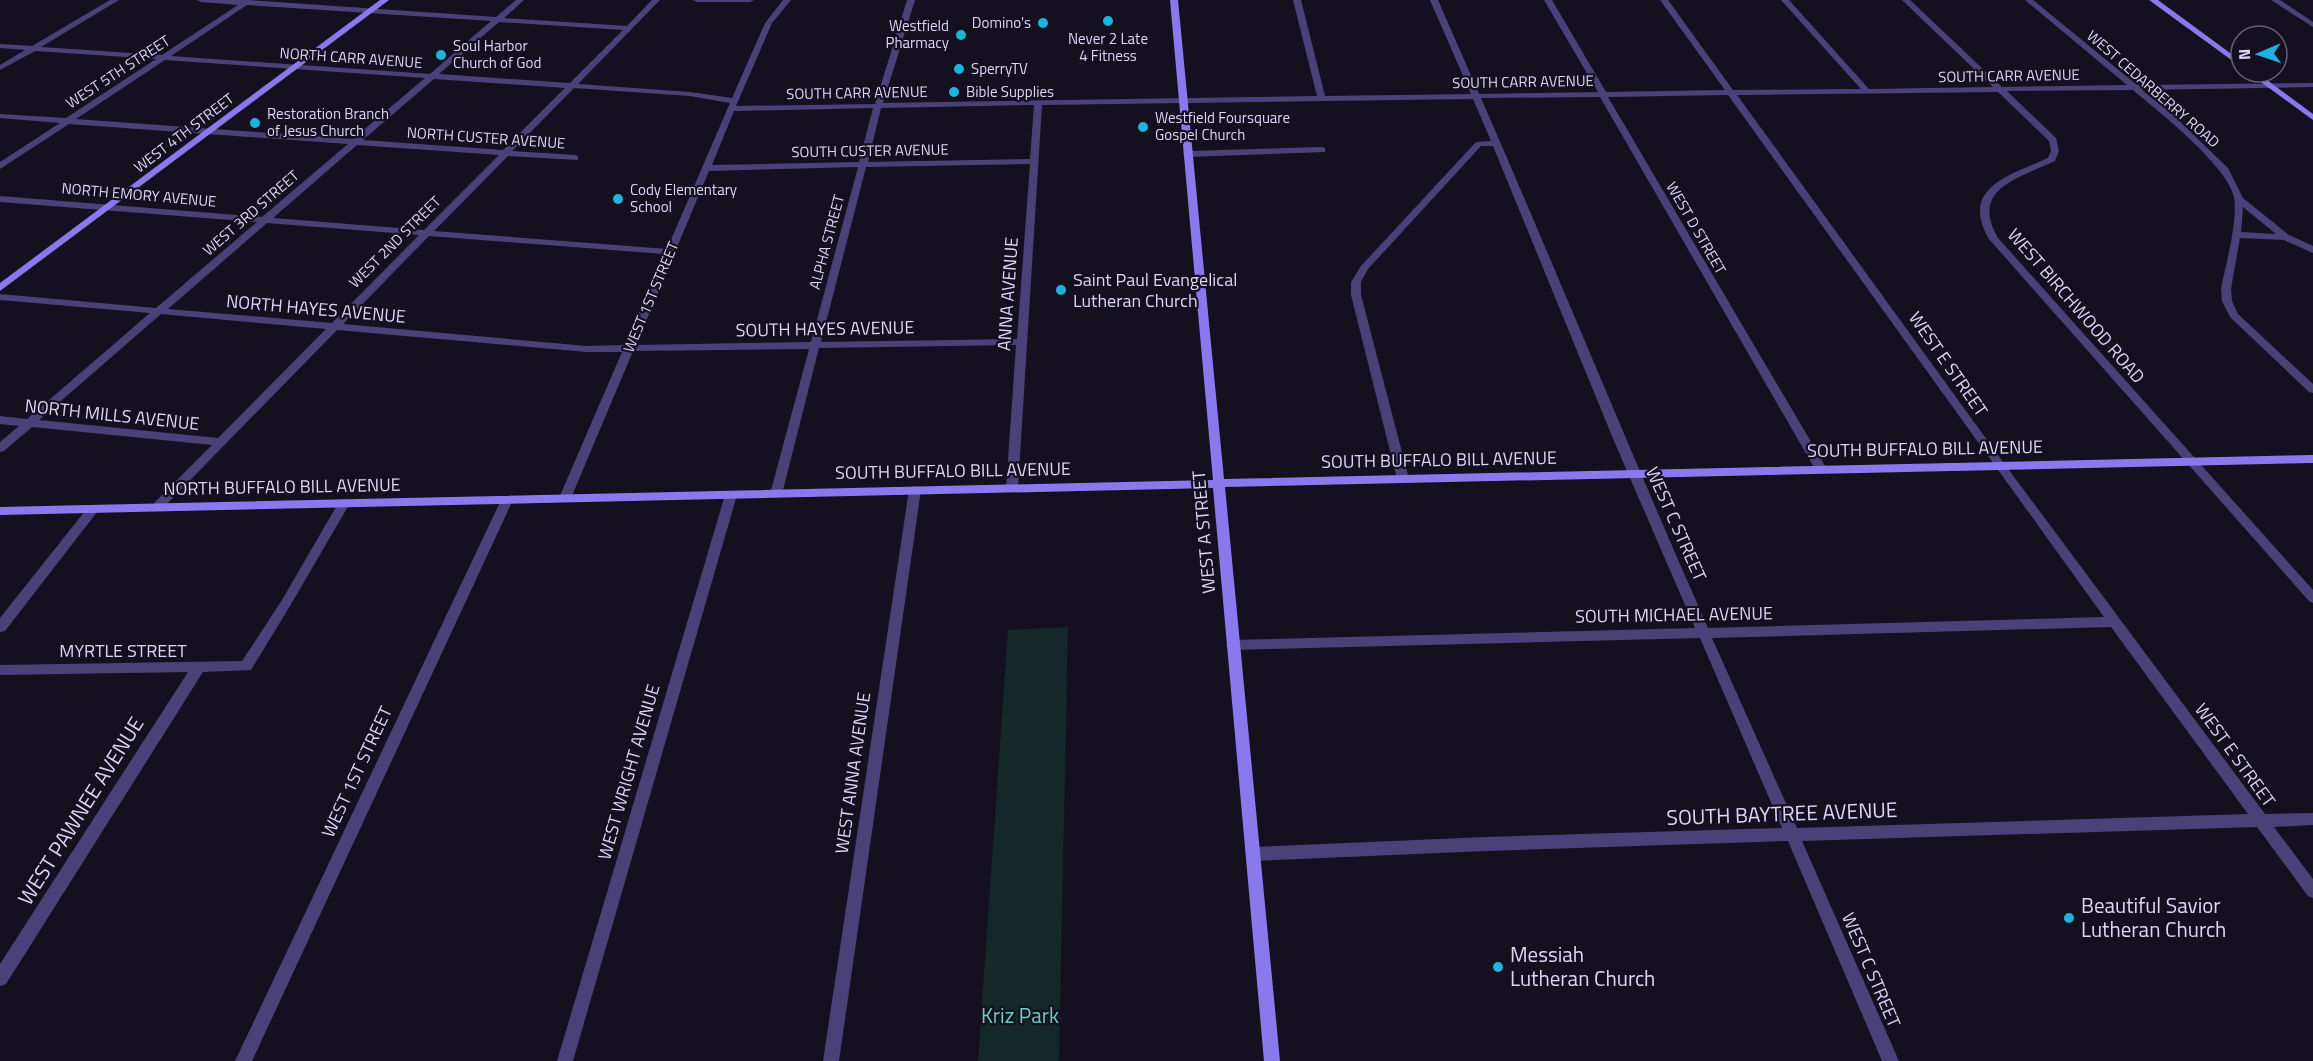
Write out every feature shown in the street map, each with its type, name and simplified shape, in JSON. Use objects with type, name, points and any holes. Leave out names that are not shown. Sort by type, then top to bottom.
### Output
[{"type":"main road","name":"WEST 4TH STREET","points":[[0,288],[385,0]]},
{"type":"main road","name":"WEST A STREET","points":[[1173,0],[1272,1061]]},
{"type":"main road","points":[[2153,0],[2229,56]]},
{"type":"main road","points":[[2266,84],[2313,118]]},
{"type":"main road","name":"SOUTH BUFFALO BILL AVENUE","points":[[566,498],[2313,459]]},
{"type":"main road","name":"NORTH BUFFALO BILL AVENUE","points":[[0,511],[566,498]]},
{"type":"street","points":[[0,68],[115,0]]},
{"type":"street","points":[[201,0],[248,1],[629,28]]},
{"type":"street","name":"WEST 3RD STREET","points":[[0,448],[520,0]]},
{"type":"street","name":"WEST 2ND STREET","points":[[157,507],[656,0]]},
{"type":"street","points":[[697,0],[750,0]]},
{"type":"street","name":"WEST 1ST STREET","points":[[566,498],[769,23],[787,0]]},
{"type":"street","name":"ALPHA STREET","points":[[776,494],[878,106],[911,0]]},
{"type":"street","points":[[1297,0],[1322,98]]},
{"type":"street","name":"WEST C STREET","points":[[1434,0],[1634,473],[1891,1061]]},
{"type":"street","name":"WEST D STREET","points":[[1548,0],[1821,469]]},
{"type":"street","name":"WEST E STREET","points":[[1664,0],[1999,465],[2313,891]]},
{"type":"street","points":[[1785,0],[1867,91]]},
{"type":"street","name":"WEST BIRCHWOOD ROAD","points":[[1906,0],[2053,141],[2055,151],[2052,159],[2008,180],[1987,196],[1984,218],[1994,239],[2313,598]]},
{"type":"street","name":"WEST CEDARBERRY ROAD","points":[[2029,0],[2168,116],[2225,170],[2238,199],[2239,216],[2226,289],[2227,302],[2234,315],[2313,390]]},
{"type":"street","points":[[2275,0],[2313,25]]},
{"type":"street","name":"WEST 5TH STREET","points":[[0,165],[248,1]]},
{"type":"street","name":"NORTH CARR AVENUE","points":[[0,46],[690,94],[734,105]]},
{"type":"street","name":"SOUTH CARR AVENUE","points":[[734,105],[878,106],[2313,85]]},
{"type":"street","name":"ANNA AVENUE","points":[[1012,488],[1038,102]]},
{"type":"street","name":"NORTH CUSTER AVENUE","points":[[0,116],[575,158]]},
{"type":"street","points":[[1402,479],[1356,295],[1356,282],[1364,268],[1479,144],[1495,143]]},
{"type":"street","points":[[1187,154],[1322,150]]},
{"type":"street","name":"SOUTH CUSTER AVENUE","points":[[707,168],[1034,161]]},
{"type":"street","name":"NORTH EMORY AVENUE","points":[[0,199],[670,252]]},
{"type":"street","points":[[2238,199],[2286,237],[2313,250]]},
{"type":"street","points":[[2235,235],[2286,237]]},
{"type":"street","name":"NORTH HAYES AVENUE","points":[[0,297],[587,349],[629,349]]},
{"type":"street","name":"SOUTH HAYES AVENUE","points":[[629,349],[1021,342]]},
{"type":"street","name":"NORTH MILLS AVENUE","points":[[0,420],[221,442]]},
{"type":"street","name":"WEST ANNA AVENUE","points":[[831,1061],[915,490]]},
{"type":"street","name":"WEST WRIGHT AVENUE","points":[[565,1061],[731,495]]},
{"type":"street","name":"WEST 1ST STREET","points":[[243,1061],[507,500]]},
{"type":"street","name":"MYRTLE STREET","points":[[0,670],[246,666],[286,603],[344,503]]},
{"type":"street","points":[[0,627],[93,509]]},
{"type":"street","name":"SOUTH MICHAEL AVENUE","points":[[1233,645],[2115,622]]},
{"type":"street","name":"WEST PAWNEE AVENUE","points":[[0,978],[198,668]]},
{"type":"street","name":"SOUTH BAYTREE AVENUE","points":[[1253,854],[1792,834],[2313,819]]},
{"type":"green space","name":"Kriz Park","points":[[1068,627],[1059,1061],[978,1061],[1008,630]]},
{"type":"place","name":"Never 2 Late 4 Fitness","points":[[1108,21]]},
{"type":"place","name":"Domino's","points":[[1043,23]]},
{"type":"place","name":"Westfield Pharmacy","points":[[961,35]]},
{"type":"place","name":"Soul Harbor Church of God","points":[[441,55]]},
{"type":"place","name":"SperryTV","points":[[959,69]]},
{"type":"place","name":"Bible Supplies","points":[[954,92]]},
{"type":"place","name":"Restoration Branch of Jesus Church","points":[[255,123]]},
{"type":"place","name":"Westfield Foursquare Gospel Church","points":[[1143,127]]},
{"type":"place","name":"Cody Elementary School","points":[[618,199]]},
{"type":"place","name":"Saint Paul Evangelical Lutheran Church","points":[[1061,290]]},
{"type":"place","name":"Beautiful Savior Lutheran Church","points":[[2069,918]]},
{"type":"place","name":"Messiah Lutheran Church","points":[[1498,967]]}]
